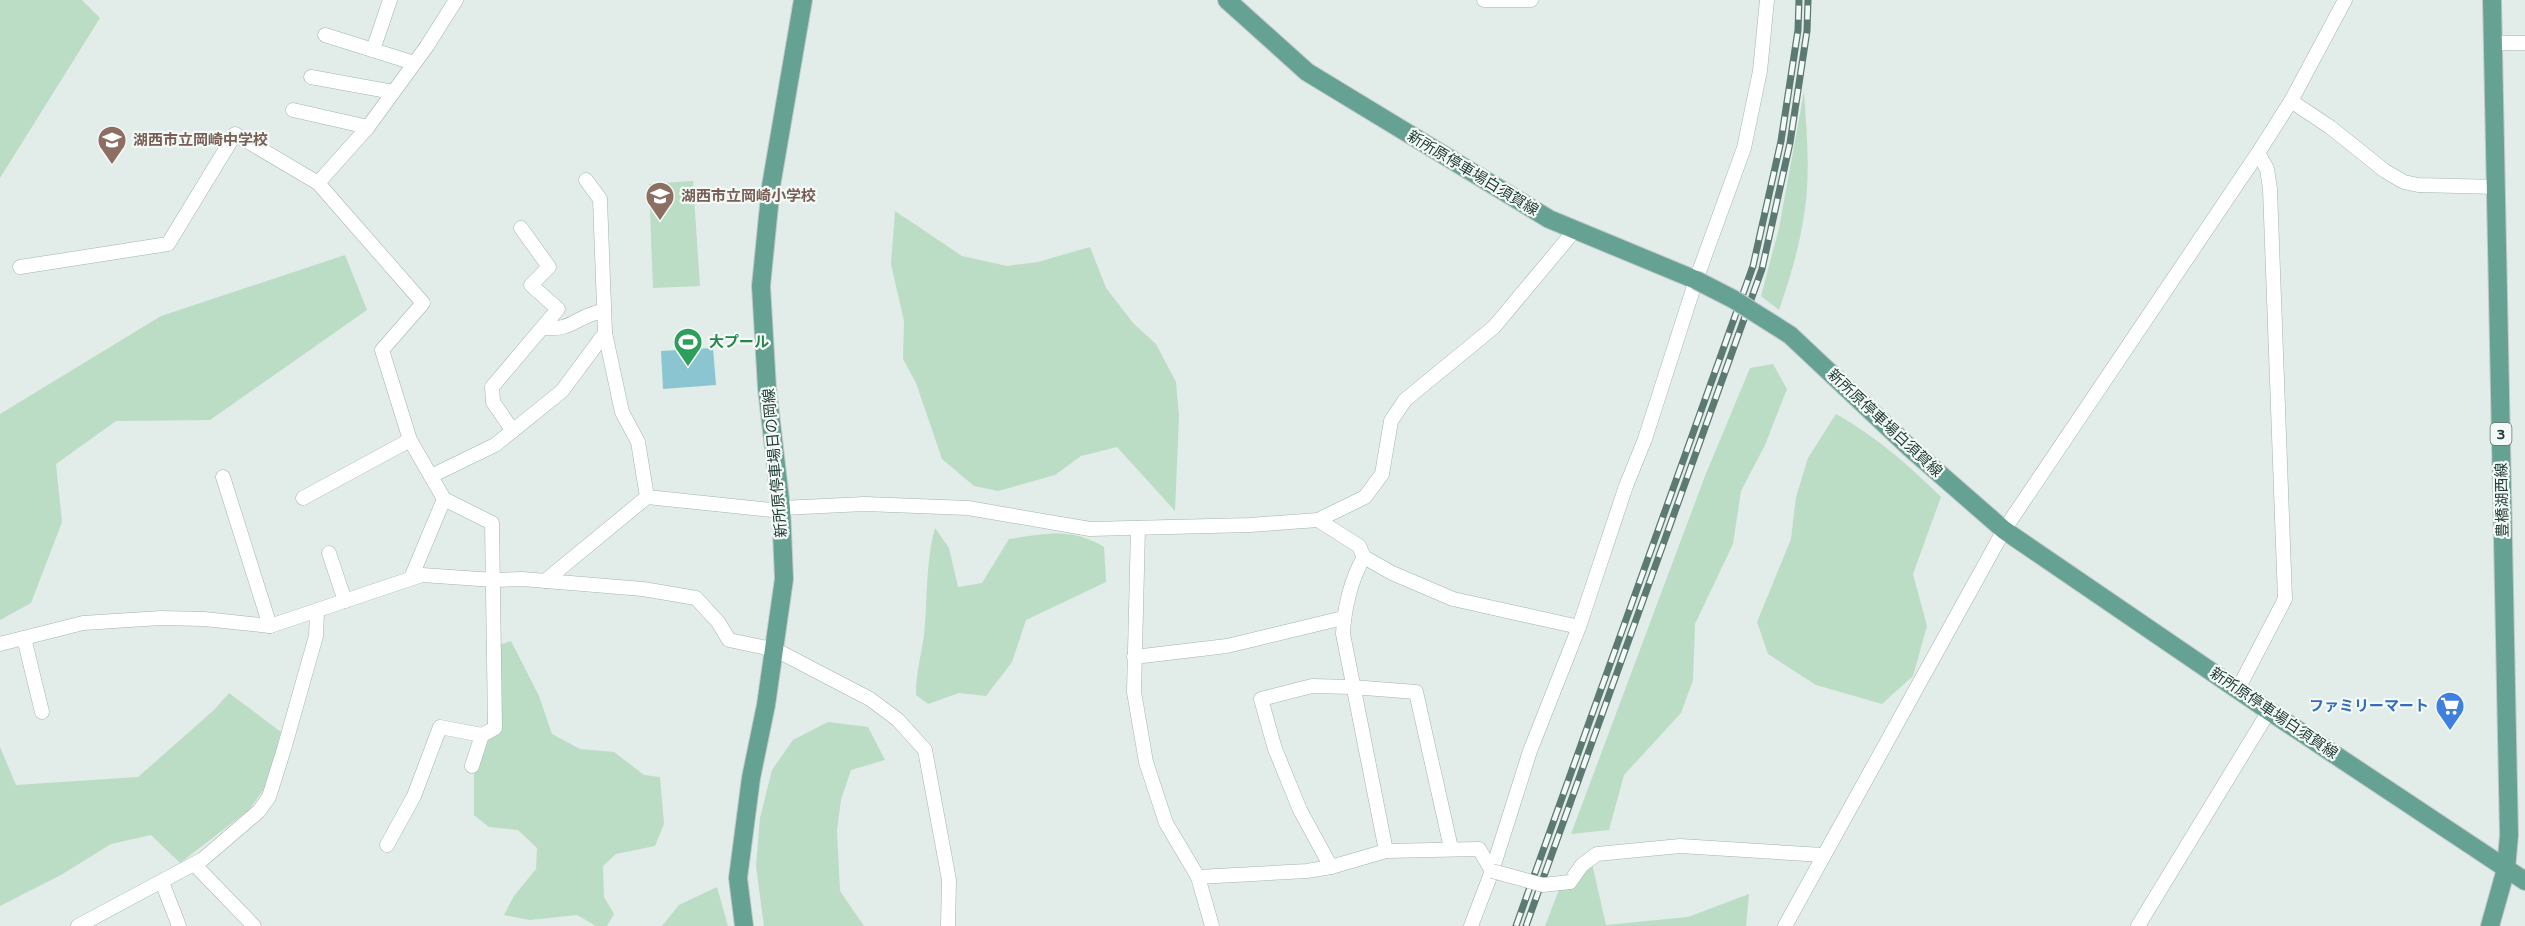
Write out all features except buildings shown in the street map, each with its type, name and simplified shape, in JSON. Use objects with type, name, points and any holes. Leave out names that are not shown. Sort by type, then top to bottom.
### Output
[{"type":"main road","name":"新所原停車場日の岡線","points":[[744,926],[738,878],[751,778],[776,650],[784,579],[781,510],[767,388],[761,286],[771,186],[803,0]]},
{"type":"main road","name":"新所原停車場白須賀線","points":[[1227,0],[1307,72],[1549,219],[1696,280],[1733,299],[1790,335],[1910,448],[2004,530],[2269,711],[2525,881]]},
{"type":"main road","name":"豊橋湖西線","points":[[2490,926],[2506,869],[2509,835],[2492,0]]},
{"type":"street","points":[[373,50],[390,0]]},
{"type":"street","points":[[318,183],[368,127],[449,14],[456,0]]},
{"type":"street","points":[[1484,0],[1530,0]]},
{"type":"street","points":[[1471,926],[1492,871],[1530,751],[1580,627],[1623,496],[1645,439],[1696,280],[1744,148],[1760,71],[1767,0]]},
{"type":"street","points":[[1785,926],[2004,530],[2258,153],[2291,101],[2345,0]]},
{"type":"street","points":[[325,35],[414,63]]},
{"type":"street","points":[[2494,44],[2525,43]]},
{"type":"street","points":[[311,77],[393,92]]},
{"type":"street","points":[[2291,101],[2330,127],[2385,171],[2404,182],[2418,185],[2497,187]]},
{"type":"street","points":[[293,111],[368,127]]},
{"type":"street","points":[[20,267],[168,243],[235,134],[318,183],[423,303],[382,350],[410,440],[444,499],[492,524],[495,728],[482,735],[440,727],[414,796],[387,844]]},
{"type":"street","points":[[2238,689],[2285,599],[2270,189],[2267,169],[2258,153]]},
{"type":"street","points":[[586,180],[600,199],[605,333],[622,412],[638,442],[647,497]]},
{"type":"street","points":[[521,228],[549,267],[531,285],[572,325]]},
{"type":"street","points":[[545,581],[647,497],[781,510],[865,504],[968,508],[1090,529],[1250,525],[1318,519],[1365,497],[1382,474],[1391,421],[1405,400],[1494,327],[1575,230]]},
{"type":"street","points":[[513,430],[493,402],[492,387],[558,309]]},
{"type":"street","points":[[543,328],[558,330],[572,325],[587,314],[604,311]]},
{"type":"street","points":[[431,476],[495,445],[562,391],[605,333]]},
{"type":"street","points":[[303,498],[410,440]]},
{"type":"street","points":[[223,477],[270,626]]},
{"type":"street","points":[[411,578],[444,499]]},
{"type":"street","points":[[1318,519],[1359,546],[1364,557],[1392,573],[1453,599],[1580,627]]},
{"type":"street","points":[[1138,528],[1134,692],[1146,762],[1166,823],[1198,877],[1212,926]]},
{"type":"street","points":[[329,553],[345,601]]},
{"type":"street","points":[[1364,557],[1357,568],[1343,618],[1343,634],[1386,851]]},
{"type":"street","points":[[0,644],[83,623],[161,618],[204,619],[270,626],[422,575],[644,589],[696,598],[718,622],[729,640],[776,650],[870,699],[898,720],[925,750],[949,880],[948,926]]},
{"type":"street","points":[[78,926],[97,922],[194,864],[259,811],[269,797],[316,636],[317,611]]},
{"type":"street","points":[[1134,657],[1227,646],[1343,618]]},
{"type":"street","points":[[24,639],[42,712]]},
{"type":"street","points":[[1332,867],[1300,810],[1275,749],[1261,699],[1312,686],[1416,692],[1451,848]]},
{"type":"street","points":[[2138,926],[2269,711]]},
{"type":"street","points":[[472,766],[482,735]]},
{"type":"street","points":[[1198,877],[1307,871],[1332,867],[1386,851],[1424,852],[1451,848],[1479,849],[1492,871],[1543,885],[1570,882],[1582,865],[1597,854],[1680,846],[1823,855]]},
{"type":"street","points":[[194,864],[254,926]]},
{"type":"street","points":[[162,882],[179,926]]},
{"type":"green space","points":[[0,0],[82,0],[100,18],[0,178]]},
{"type":"green space","points":[[1804,92],[1808,157],[1807,189],[1796,255],[1779,310],[1761,296],[1779,228]]},
{"type":"green space","points":[[693,181],[700,286],[653,288],[649,184]]},
{"type":"green space","points":[[895,211],[962,256],[1007,266],[1038,262],[1090,247],[1106,288],[1134,324],[1156,344],[1176,382],[1179,416],[1175,511],[1117,447],[1081,456],[1055,475],[998,491],[974,486],[942,459],[916,383],[903,359],[904,321],[891,264]]},
{"type":"green space","points":[[345,255],[367,310],[210,420],[116,421],[56,464],[62,522],[31,603],[0,620],[0,414],[161,316]]},
{"type":"green space","points":[[1773,364],[1787,389],[1765,445],[1741,491],[1733,544],[1695,624],[1693,680],[1681,713],[1624,775],[1609,830],[1571,834],[1705,476],[1750,368]]},
{"type":"green space","points":[[1836,414],[1891,452],[1941,497],[1913,574],[1927,626],[1913,676],[1882,704],[1816,685],[1768,654],[1757,622],[1791,539],[1796,497],[1808,458]]},
{"type":"green space","points":[[935,528],[949,548],[958,587],[982,583],[1009,539],[1058,534],[1080,537],[1104,547],[1106,582],[1026,620],[1012,662],[986,696],[959,693],[928,704],[916,695],[916,687],[924,635],[928,568]]},
{"type":"green space","points":[[511,641],[539,696],[552,734],[580,749],[614,752],[644,775],[660,777],[664,824],[655,846],[616,854],[603,866],[604,897],[614,914],[607,926],[596,926],[577,915],[530,920],[504,915],[514,896],[536,869],[537,848],[518,830],[489,827],[474,815],[474,775],[489,718],[493,647]]},
{"type":"green space","points":[[229,693],[281,732],[266,786],[249,810],[180,863],[151,835],[111,844],[61,875],[0,906],[0,747],[16,785],[138,777],[214,710]]},
{"type":"green space","points":[[828,722],[868,727],[885,760],[851,770],[841,800],[837,830],[840,891],[864,926],[764,926],[756,866],[760,818],[772,770],[793,740]]},
{"type":"green space","points":[[1591,859],[1606,925],[1688,917],[1749,894],[1746,926],[1545,926],[1560,887]]},
{"type":"green space","points":[[717,887],[728,926],[662,926],[679,905]]},
{"type":"water","name":"大プール","points":[[713,348],[716,385],[663,389],[661,351]]},
{"type":"railway","points":[[1516,926],[1753,266],[1781,141],[1798,30],[1799,0]]},
{"type":"railway","points":[[1526,926],[1762,269],[1790,143],[1807,31],[1808,0]]},
{"type":"place","name":"湖西市立岡崎中学校","points":[[112,166]]},
{"type":"place","name":"湖西市立岡崎小学校","points":[[660,222]]},
{"type":"place","name":"大プール","points":[[688,368]]},
{"type":"place","name":"ファミリーマート","points":[[2450,732]]}]
